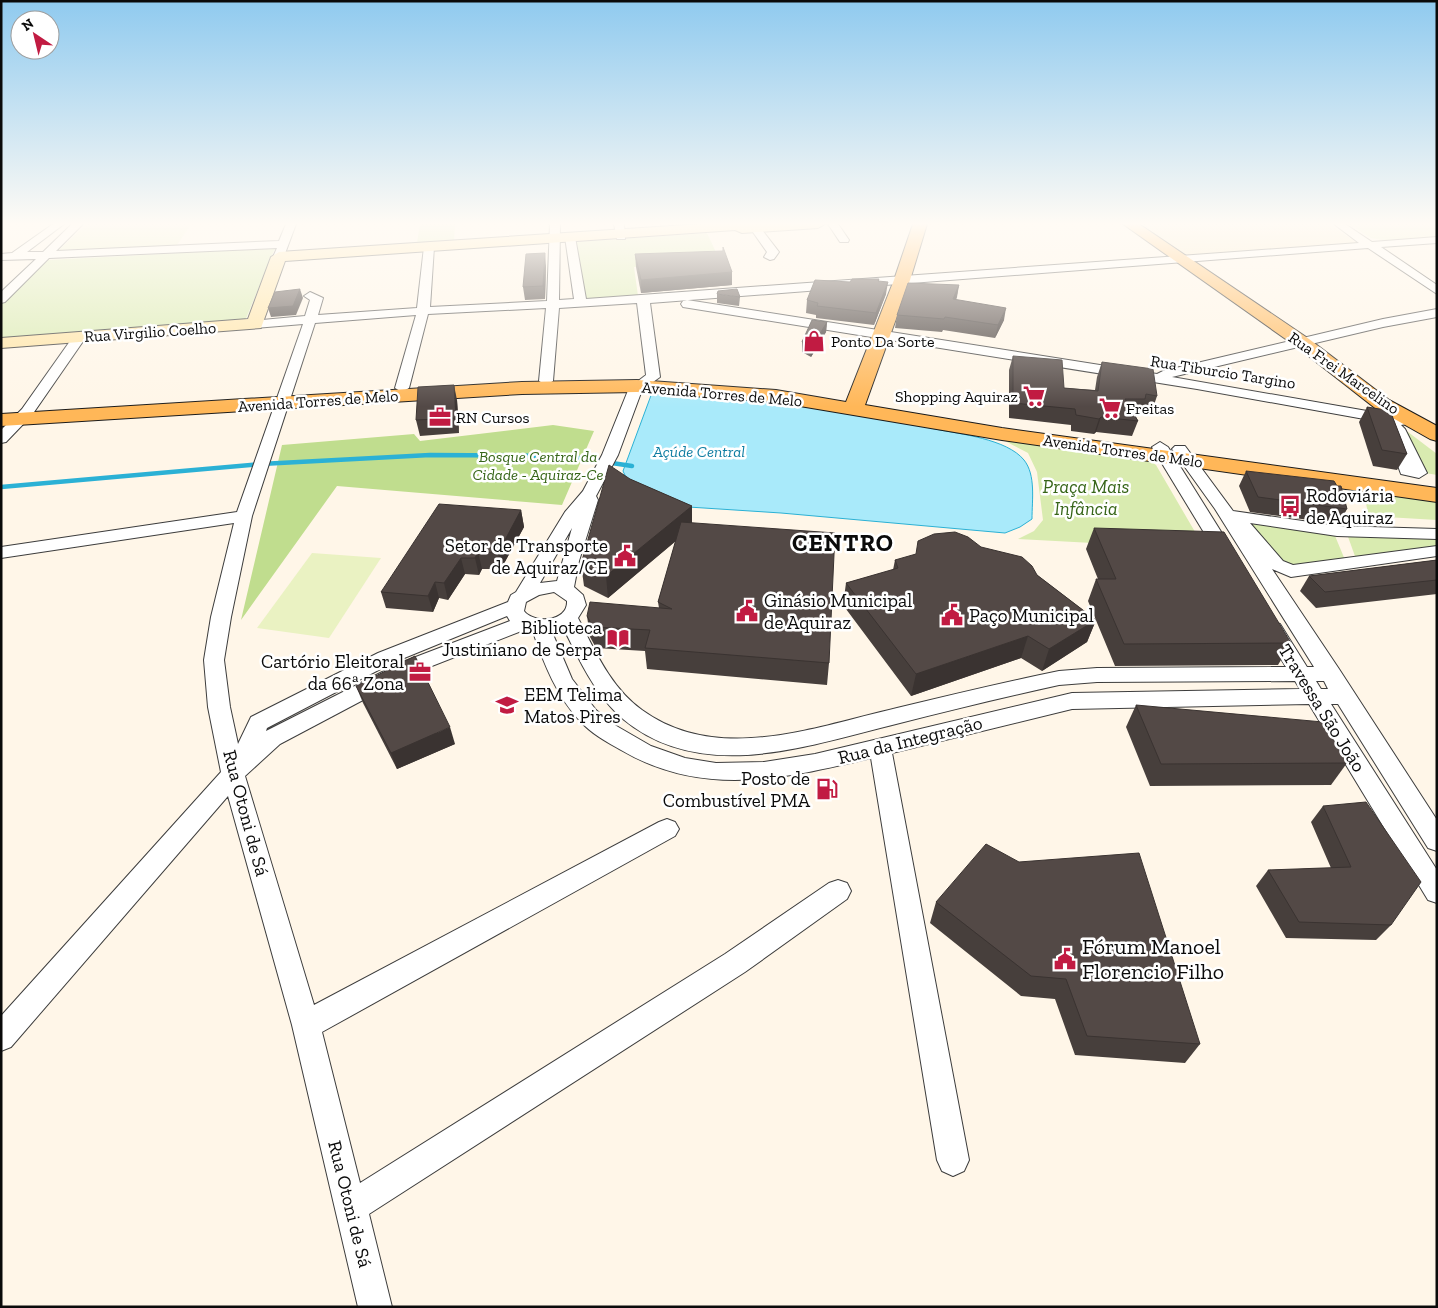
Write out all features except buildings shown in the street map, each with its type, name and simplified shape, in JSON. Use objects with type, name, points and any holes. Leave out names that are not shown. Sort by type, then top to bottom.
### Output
[{"type":"main road","points":[[856,404],[880,334],[900,285]]},
{"type":"main road","name":"Rua Frei Marcelino","points":[[1218,285],[1303,343],[1382,404],[1437,435]]},
{"type":"main road","name":"Avenida Torres de Melo","points":[[285,399],[402,388],[546,381],[644,383],[856,404],[1002,434],[1173,454],[1437,479]]},
{"type":"main road","name":"Avenida Torres de Melo","points":[[1,413],[16,417],[285,399],[644,383]]},
{"type":"main road","points":[[1420,424],[1437,446]]},
{"type":"main road","name":"Avenida Torres de Melo","points":[[1173,454],[1437,495]]},
{"type":"street","points":[[1,299],[15,285]]},
{"type":"street","points":[[255,324],[269,285]]},
{"type":"street","points":[[402,388],[423,311],[426,285]]},
{"type":"street","points":[[546,381],[554,285]]},
{"type":"street","points":[[577,285],[580,302]]},
{"type":"street","name":"Rua Virgilio Coelho","points":[[1,343],[423,311],[648,299],[835,285]]},
{"type":"street","name":"Rua Otoni de Sá","points":[[310,296],[317,298],[285,399],[268,442],[244,516],[221,617],[214,660],[219,707],[233,774],[306,1025],[375,1307]]},
{"type":"street","points":[[526,612],[573,512],[590,493],[644,383],[653,377],[648,299]]},
{"type":"street","name":"Rua Tiburcio Targino","points":[[648,299],[1152,378],[1420,424]]},
{"type":"street","points":[[1152,378],[1383,323],[1437,313]]},
{"type":"street","points":[[1,439],[16,417],[80,337]]},
{"type":"street","points":[[1173,454],[1237,572]]},
{"type":"street","name":"Travessa São João","points":[[1173,454],[1223,508],[1297,626],[1332,674],[1433,829]]},
{"type":"street","points":[[564,589],[570,560],[590,500],[590,493]]},
{"type":"street","points":[[1,553],[244,516]]},
{"type":"street","points":[[1437,534],[1337,531],[1234,516],[1277,566],[1291,571],[1437,550]]},
{"type":"street","points":[[1,1037],[233,774],[272,738],[407,668],[526,612],[544,587],[564,589],[576,599],[577,605],[568,618],[551,626],[526,612]]},
{"type":"street","name":"Rua da Integração","points":[[526,612],[564,683],[588,716],[643,752],[683,766],[716,772],[764,771],[815,763],[1072,701],[1346,696]]},
{"type":"street","name":"Travessa São João","points":[[1262,612],[1437,892]]},
{"type":"street","name":"Rua da Integração","points":[[568,618],[590,661],[613,696],[632,715],[670,736],[707,746],[752,747],[813,736],[1059,678],[1097,675],[1332,674]]},
{"type":"street","points":[[880,748],[953,1160]]},
{"type":"street","points":[[306,1025],[667,829]]},
{"type":"street","points":[[351,1207],[735,963],[838,891]]},
{"type":"green space","points":[[21,285],[260,285],[245,321],[1,341],[1,304]]},
{"type":"green space","points":[[579,285],[636,285],[638,296],[581,299]]},
{"type":"green space","name":"Bosque Central da Cidade - Aquiraz-Ce","points":[[553,425],[594,431],[562,505],[337,486],[241,620],[282,445],[414,434],[420,441]]},
{"type":"green space","points":[[1399,429],[1408,432],[1437,454],[1437,475],[1420,472]]},
{"type":"green space","name":"Praça Mais Infância","points":[[1005,441],[1147,459],[1156,465],[1205,549],[1018,539],[1034,531],[1043,520],[1037,472],[1028,453]]},
{"type":"green space","points":[[1360,491],[1437,499],[1437,520],[1369,516]]},
{"type":"green space","points":[[1239,518],[1333,531],[1345,560],[1290,568]]},
{"type":"green space","points":[[1347,534],[1437,536],[1437,549],[1356,559]]},
{"type":"green space","points":[[312,553],[381,558],[329,638],[257,628]]},
{"type":"water","name":"Açúde Central","points":[[653,390],[830,410],[957,433],[995,442],[1016,453],[1028,466],[1032,480],[1032,519],[1020,527],[1005,533],[781,513],[673,506],[630,486],[623,471]]},
{"type":"waterway","points":[[1,487],[261,464],[430,455],[565,456],[632,466]]},
{"type":"place","name":"Ponto Da Sorte","points":[[814,341]]},
{"type":"place","name":"Shopping Aquiraz","points":[[1034,396]]},
{"type":"place","name":"Freitas","points":[[1110,408]]},
{"type":"place","name":"RN Cursos","points":[[440,417]]},
{"type":"place","name":"Rodoviária de Aquiraz","points":[[1290,506]]},
{"type":"place","name":"Setor de Transporte de Aquiraz/CE","points":[[625,556]]},
{"type":"place","name":"Ginásio Municipal de Aquiraz","points":[[747,611]]},
{"type":"place","name":"Paço Municipal","points":[[952,615]]},
{"type":"place","name":"Biblioteca Justiniano de Serpa","points":[[618,638]]},
{"type":"place","name":"Cartório Eleitoral da 66ª Zona","points":[[420,672]]},
{"type":"place","name":"EEM Telima Matos Pires","points":[[507,705]]},
{"type":"place","name":"Posto de Combustível PMA","points":[[827,789]]},
{"type":"place","name":"Fórum Manoel Florencio Filho","points":[[1065,959]]},
{"type":"district","name":"CENTRO","points":[[843,542]]}]
